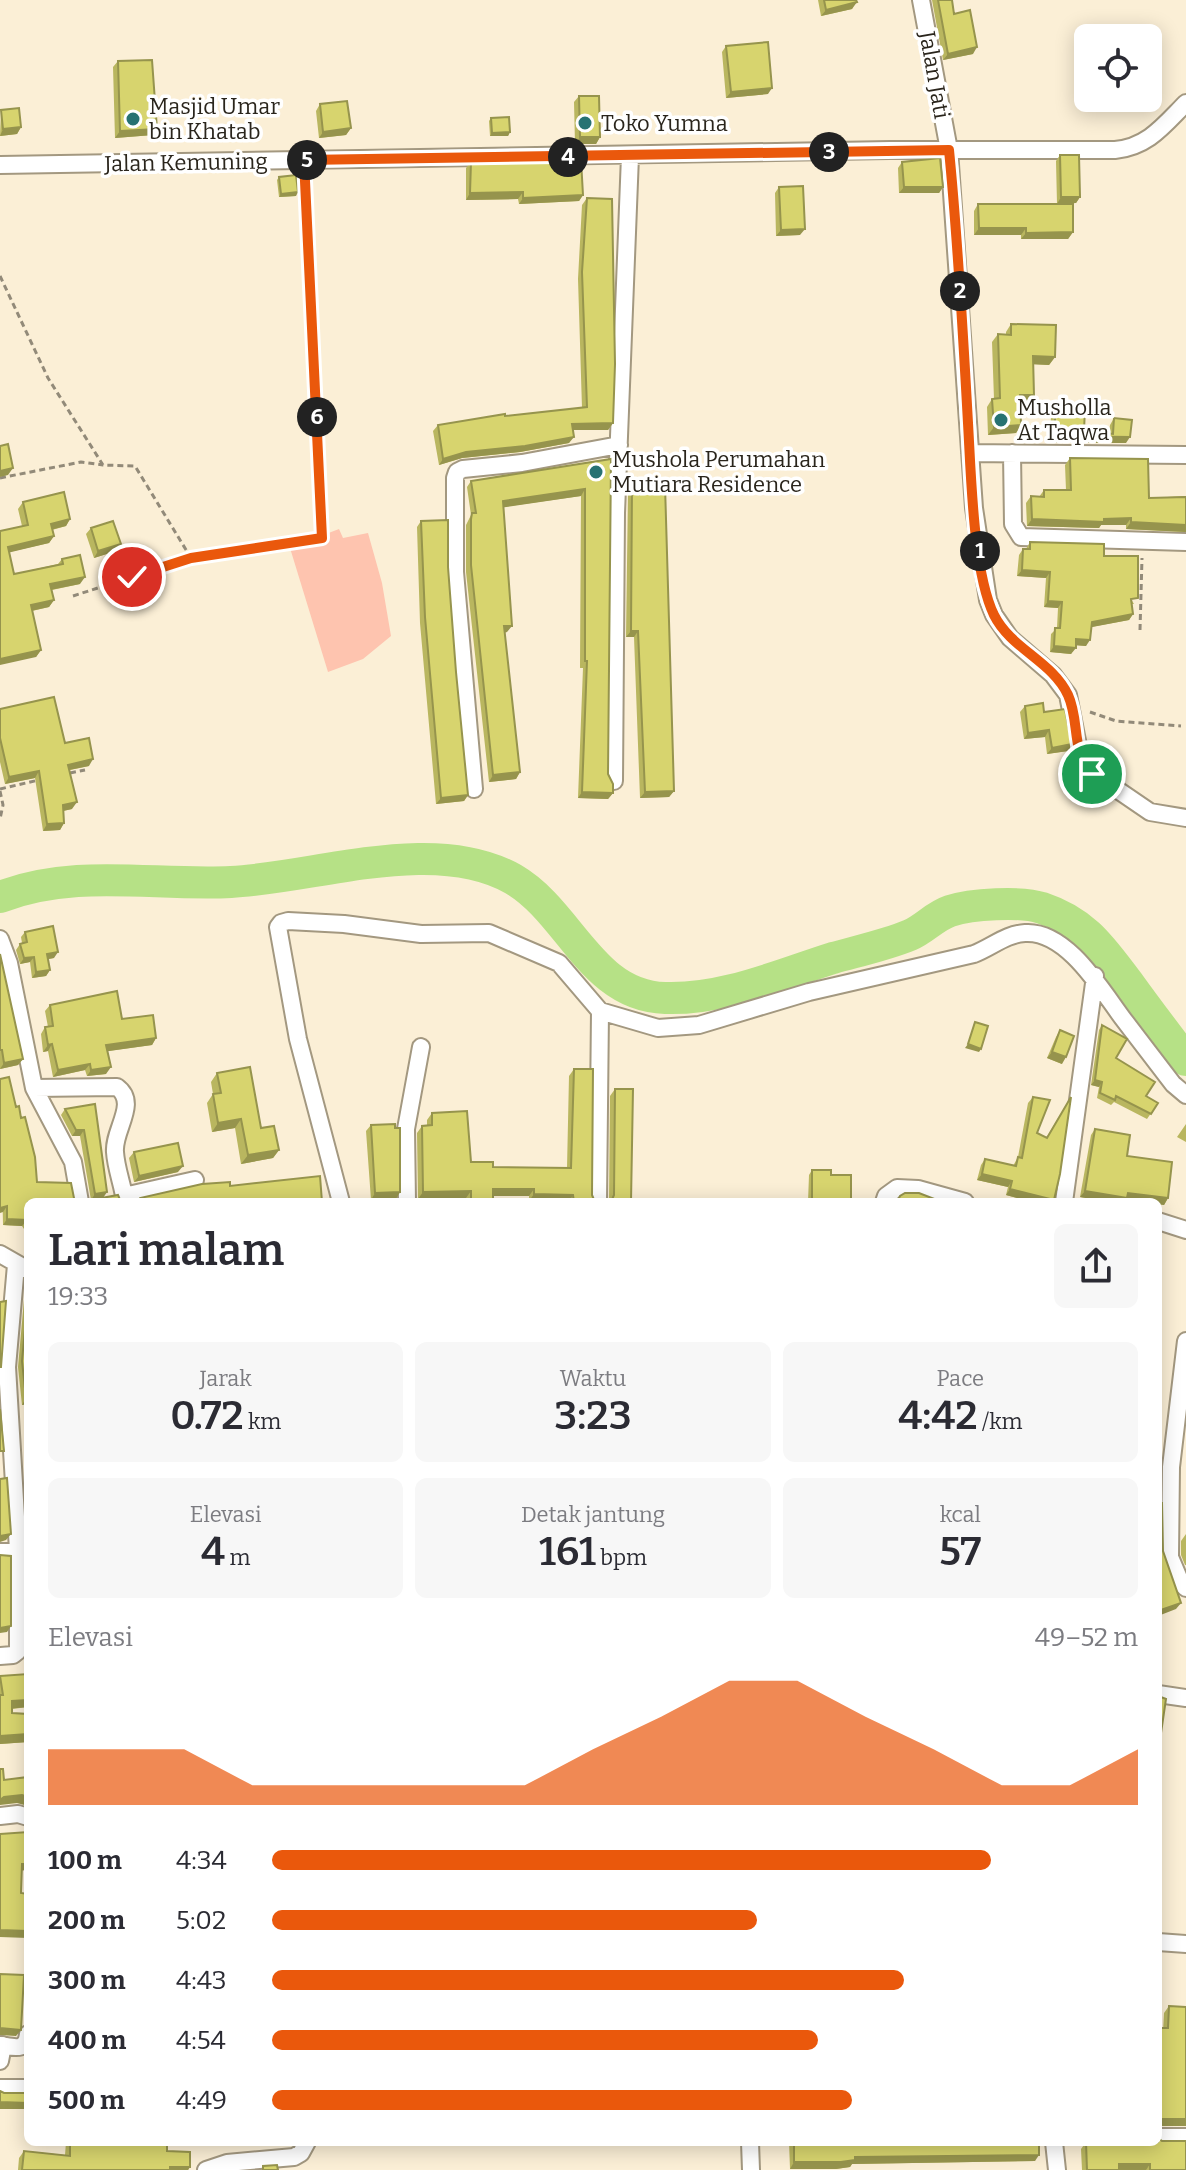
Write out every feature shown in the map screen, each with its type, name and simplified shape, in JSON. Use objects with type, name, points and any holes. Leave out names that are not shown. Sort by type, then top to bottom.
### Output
[{"type":"street","name":"Jalan Jati","points":[[921,0],[949,150],[970,453],[984,582],[988,600],[1001,627],[1053,675],[1068,695]]},
{"type":"street","name":"Jalan Kemuning","points":[[0,165],[1132,148],[1152,137],[1186,103]]},
{"type":"street","points":[[614,781],[616,513],[630,156]]},
{"type":"street","points":[[474,789],[455,572],[457,472],[619,445]]},
{"type":"street","points":[[970,453],[1186,455]]},
{"type":"street","points":[[1012,453],[1013,524],[1021,537],[1186,542]]},
{"type":"street","points":[[1068,695],[1080,756],[1087,769],[1150,812],[1186,818]]},
{"type":"street","points":[[340,1198],[298,1039],[278,927],[288,921],[344,924],[421,934],[489,933],[559,963],[600,1011],[658,1028],[699,1025],[809,992],[974,954],[1006,936],[1043,934],[1063,947],[1095,976],[1173,1084],[1186,1095]]},
{"type":"street","points":[[0,939],[9,963],[34,1088],[73,1162],[79,1198]]},
{"type":"street","points":[[1065,1198],[1095,976]]},
{"type":"street","points":[[598,1198],[600,1011]]},
{"type":"street","points":[[407,1198],[406,1129],[421,1047]]},
{"type":"street","points":[[34,1088],[117,1087],[122,1090],[127,1104],[114,1148],[125,1198]]},
{"type":"street","points":[[129,1198],[195,1180]]},
{"type":"street","points":[[885,1198],[897,1188],[918,1189],[951,1198]]},
{"type":"street","points":[[1162,1222],[1186,1230]]},
{"type":"street","points":[[0,1254],[22,1268],[7,1367],[23,1550],[18,1651],[13,1655],[0,1656]]},
{"type":"street","points":[[1186,1341],[1183,1396],[1165,1467],[1170,1557],[1186,1588]]},
{"type":"street","points":[[0,1552],[23,1550]]},
{"type":"street","points":[[1162,1695],[1186,1698]]},
{"type":"street","points":[[0,1816],[24,1816]]},
{"type":"street","points":[[1162,1942],[1186,1944]]},
{"type":"street","points":[[1,2050],[17,2049],[24,2045]]},
{"type":"street","points":[[0,2088],[24,2088]]},
{"type":"street","points":[[1162,2137],[1186,2137]]},
{"type":"street","points":[[206,2170],[294,2157],[305,2146]]},
{"type":"street","points":[[750,2146],[751,2170]]},
{"type":"street","points":[[1054,2146],[1057,2170]]},
{"type":"lane","points":[[304,160],[322,538]]},
{"type":"path","points":[[0,276],[48,378],[103,465]]},
{"type":"path","points":[[0,478],[81,462],[135,466],[191,558]]},
{"type":"path","points":[[73,596],[191,558],[322,538]]},
{"type":"path","points":[[1140,630],[1142,542]]},
{"type":"path","points":[[1068,695],[1098,716],[1116,721],[1181,726]]},
{"type":"path","points":[[71,773],[85,770]]},
{"type":"path","points":[[0,819],[3,805],[0,790],[42,779]]},
{"type":"shaded area","points":[[339,529],[343,538],[368,533],[382,583],[391,636],[363,659],[328,672],[290,548],[326,539],[326,534]]},
{"type":"building","points":[[824,0],[856,0],[857,2],[826,10]]},
{"type":"building","points":[[938,0],[952,0],[954,14],[970,10],[977,47],[948,54]]},
{"type":"building","points":[[768,42],[772,88],[731,92],[726,46]]},
{"type":"building","name":"Masjid Umar bin Khatab","points":[[152,60],[157,129],[120,131],[118,61]]},
{"type":"building","name":"Toko Yumna","points":[[579,96],[599,96],[600,137],[580,137]]},
{"type":"building","points":[[347,101],[351,128],[323,132],[320,104]]},
{"type":"building","points":[[19,108],[21,127],[3,129],[1,110]]},
{"type":"building","points":[[509,117],[510,132],[492,133],[491,118]]},
{"type":"building","points":[[1060,155],[1079,155],[1080,197],[1061,197]]},
{"type":"building","points":[[940,158],[943,187],[904,187],[902,162]]},
{"type":"building","points":[[581,160],[583,195],[523,198],[523,192],[470,193],[471,162]]},
{"type":"building","points":[[296,175],[298,192],[281,194],[279,177]]},
{"type":"building","points":[[803,186],[805,229],[781,230],[779,187]]},
{"type":"building","points":[[587,198],[612,199],[613,423],[572,424],[574,437],[466,452],[443,459],[438,425],[505,414],[587,407],[582,272]]},
{"type":"building","points":[[978,204],[1073,204],[1073,232],[1026,233],[1026,228],[979,228]]},
{"type":"building","points":[[1011,324],[1056,325],[1055,357],[1033,356],[1034,395],[1020,395],[1021,425],[994,427],[992,399],[1000,398],[998,334],[1011,335]]},
{"type":"building","points":[[1055,407],[1085,408],[1084,431],[1113,434],[1114,418],[1132,420],[1130,437],[1055,436]]},
{"type":"building","points":[[8,444],[13,468],[0,471],[0,446]]},
{"type":"building","points":[[1070,458],[1148,459],[1149,498],[1186,497],[1186,525],[1131,522],[1131,518],[1104,519],[1104,522],[1032,519],[1031,496],[1044,497],[1044,490],[1071,490]]},
{"type":"building","points":[[611,459],[608,774],[613,793],[582,792],[587,661],[585,489],[503,501],[512,626],[504,626],[520,772],[493,775],[471,565],[471,519],[472,513],[476,513],[471,481]]},
{"type":"building","points":[[632,485],[665,485],[674,791],[645,792],[638,631],[631,631]]},
{"type":"building","points":[[64,492],[70,519],[51,524],[54,536],[8,547],[14,574],[63,564],[62,559],[80,555],[85,577],[50,584],[54,600],[31,605],[41,650],[0,659],[0,531],[28,525],[23,502]]},
{"type":"building","points":[[448,520],[448,567],[468,795],[441,798],[425,617],[421,521]]},
{"type":"building","points":[[113,521],[121,544],[98,551],[91,528]]},
{"type":"building","points":[[1030,542],[1104,544],[1104,556],[1138,556],[1138,598],[1131,599],[1133,614],[1092,622],[1090,640],[1076,639],[1076,648],[1054,646],[1055,628],[1060,628],[1062,602],[1048,601],[1050,572],[1022,570],[1023,549],[1030,549]]},
{"type":"building","points":[[54,697],[65,743],[89,738],[93,759],[68,765],[77,802],[63,805],[64,823],[47,824],[39,771],[9,777],[0,738],[0,709]]},
{"type":"building","points":[[1043,703],[1044,712],[1065,709],[1072,744],[1052,748],[1049,730],[1028,733],[1025,706]]},
{"type":"building","points":[[53,926],[58,952],[47,954],[50,970],[36,972],[34,957],[24,958],[20,944],[27,942],[25,932]]},
{"type":"building","points":[[0,954],[23,1059],[4,1063],[0,1050]]},
{"type":"building","points":[[117,991],[122,1019],[153,1015],[156,1038],[106,1045],[111,1067],[91,1070],[90,1064],[58,1070],[45,1027],[53,1026],[50,1005]]},
{"type":"building","points":[[975,1022],[988,1026],[981,1049],[968,1044]]},
{"type":"building","points":[[1102,1025],[1127,1039],[1116,1058],[1155,1082],[1146,1096],[1158,1103],[1151,1114],[1116,1096],[1115,1100],[1100,1093],[1102,1082],[1095,1080]]},
{"type":"building","points":[[1060,1030],[1074,1036],[1066,1057],[1052,1052]]},
{"type":"building","points":[[250,1067],[261,1128],[274,1126],[279,1150],[248,1155],[241,1119],[218,1123],[213,1094],[221,1093],[217,1073]]},
{"type":"building","points":[[574,1069],[593,1069],[593,1198],[534,1194],[534,1189],[493,1189],[493,1198],[471,1198],[471,1191],[423,1192],[422,1126],[432,1125],[432,1113],[467,1111],[471,1162],[493,1162],[493,1167],[571,1168]]},
{"type":"building","points":[[9,1077],[16,1107],[19,1106],[21,1118],[25,1117],[35,1157],[37,1182],[71,1183],[74,1198],[24,1198],[24,1220],[7,1219],[7,1206],[0,1208],[0,1079]]},
{"type":"building","points":[[615,1089],[633,1089],[631,1198],[613,1198]]},
{"type":"building","points":[[1033,1097],[1050,1100],[1037,1133],[1047,1138],[1071,1097],[1054,1198],[1010,1189],[1012,1181],[982,1174],[985,1159],[1016,1166],[1018,1157],[1022,1158]]},
{"type":"building","points":[[95,1104],[107,1192],[95,1194],[84,1130],[76,1130],[65,1109]]},
{"type":"building","points":[[395,1124],[395,1128],[400,1128],[400,1192],[375,1193],[371,1125]]},
{"type":"building","points":[[1095,1129],[1130,1135],[1127,1156],[1172,1162],[1168,1198],[1128,1193],[1127,1198],[1085,1191]]},
{"type":"building","points":[[178,1143],[183,1166],[139,1176],[134,1152]]},
{"type":"building","points":[[812,1170],[831,1170],[831,1175],[851,1175],[851,1198],[812,1198]]},
{"type":"building","points":[[320,1176],[322,1198],[140,1198],[202,1184],[230,1182],[230,1186]]},
{"type":"building","points":[[919,1193],[932,1198],[899,1198]]},
{"type":"building","points":[[6,1301],[1,1367],[0,1367],[0,1302]]},
{"type":"building","points":[[0,1409],[4,1451],[0,1451]]},
{"type":"building","points":[[7,1478],[11,1534],[0,1536],[0,1479]]},
{"type":"building","points":[[1162,1503],[1163,1551],[1181,1603],[1162,1610]]},
{"type":"building","points":[[0,1555],[11,1556],[11,1626],[0,1628]]},
{"type":"building","points":[[24,1674],[24,1700],[12,1701],[12,1713],[24,1714],[24,1734],[0,1736],[0,1695],[3,1695],[0,1676]]},
{"type":"building","points":[[1162,1698],[1166,1699],[1162,1726]]},
{"type":"building","points":[[0,1769],[3,1769],[4,1780],[24,1778],[24,1796],[0,1800]]},
{"type":"building","points":[[24,1832],[21,1893],[24,1893],[24,1931],[0,1930],[0,1834]]},
{"type":"building","points":[[0,1974],[24,1975],[21,2030],[0,2028]]},
{"type":"building","points":[[1169,2006],[1186,2007],[1186,2119],[1162,2119],[1162,2028],[1168,2028]]},
{"type":"building","points":[[0,2091],[24,2093],[24,2103],[0,2102]]},
{"type":"building","points":[[1162,2141],[1186,2141],[1186,2170],[1150,2170],[1150,2164],[1119,2164],[1119,2170],[1087,2170],[1086,2146],[1162,2146]]},
{"type":"building","points":[[70,2146],[167,2146],[167,2151],[190,2152],[190,2167],[170,2167],[170,2170],[22,2170],[24,2151],[70,2156]]},
{"type":"building","points":[[794,2146],[1039,2146],[1039,2155],[855,2157],[855,2160],[841,2162],[794,2162]]},
{"type":"building","points":[[277,2165],[278,2170],[263,2170],[263,2166]]},
{"type":"waterway","points":[[0,897],[57,883],[114,880],[231,882],[374,862],[448,860],[482,866],[513,879],[533,894],[599,968],[618,983],[640,994],[665,998],[708,995],[750,985],[901,939],[945,913],[959,909],[996,904],[1033,906],[1071,921],[1093,939],[1186,1060]]},
{"type":"place","name":"Masjid Umar bin Khatab","points":[[133,119]]},
{"type":"place","name":"Toko Yumna","points":[[585,123]]},
{"type":"place","name":"Musholla At Taqwa","points":[[1001,420]]},
{"type":"place","name":"Mushola Perumahan Mutiara Residence","points":[[596,472]]},
{"type":"route","points":[[132,577],[191,558],[322,538],[304,160],[949,150],[974,508],[988,600],[1010,638],[1053,675],[1068,695],[1080,756],[1092,774]]}]
